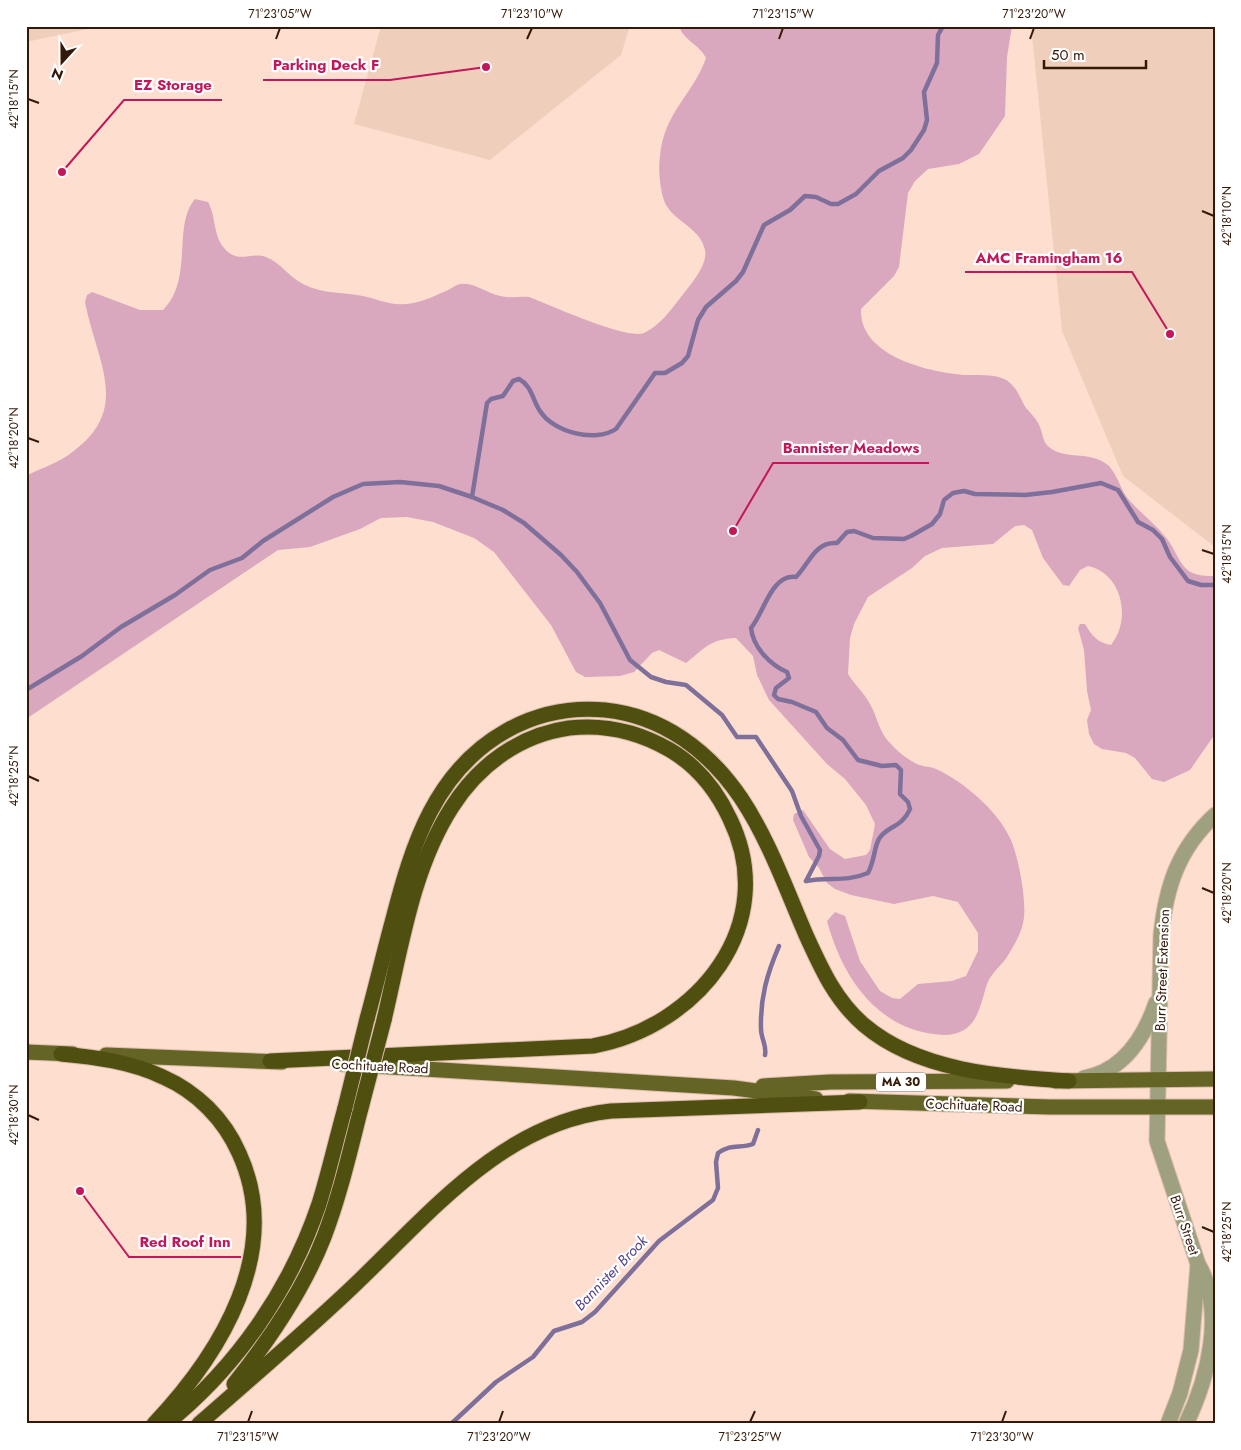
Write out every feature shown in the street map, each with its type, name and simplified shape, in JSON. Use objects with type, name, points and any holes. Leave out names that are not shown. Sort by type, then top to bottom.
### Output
[{"type":"highway","points":[[166,1424],[198,1396],[227,1365],[252,1334],[280,1290],[299,1253],[318,1205],[409,860],[424,822],[443,788],[473,754],[513,727],[559,712],[604,710],[636,716],[663,726],[700,750],[723,774],[757,824],[829,984],[849,1011],[869,1029],[892,1045],[933,1061],[986,1072],[1069,1081]]},
{"type":"highway","points":[[199,1424],[262,1348],[304,1280],[332,1215],[361,1108],[384,1020],[416,890],[433,842],[451,808],[464,790],[485,767],[502,754],[532,738],[557,730],[587,727],[612,729],[640,735],[673,752],[696,770],[716,794],[732,822],[742,853],[744,885],[740,918],[730,948],[714,974],[693,998],[668,1018],[626,1038],[593,1046],[270,1061]]},
{"type":"highway","points":[[61,1054],[112,1061],[138,1068],[163,1077],[190,1092],[213,1113],[232,1138],[251,1187],[255,1218],[253,1240],[250,1261],[238,1298],[222,1334],[205,1364],[180,1396],[154,1424]]},
{"type":"highway","points":[[199,1424],[344,1295],[467,1178],[498,1154],[530,1135],[561,1122],[599,1112],[860,1102]]},
{"type":"main road","name":"Cochituate Road","points":[[26,1052],[270,1061],[734,1088],[809,1098],[860,1102],[1017,1107],[1215,1107]]},
{"type":"main road","name":"Cochituate Road","points":[[734,1088],[822,1082],[1215,1079]]},
{"type":"street","name":"Burr Street Extension","points":[[1158,1080],[1164,903],[1182,856],[1198,831],[1215,815]]},
{"type":"street","points":[[1069,1081],[1105,1072],[1132,1050],[1150,1020],[1161,982]]},
{"type":"street","name":"Burr Street","points":[[1158,1080],[1158,1147],[1198,1264],[1194,1330],[1186,1372],[1168,1424]]},
{"type":"street","points":[[1186,1424],[1209,1379],[1212,1309],[1207,1281],[1198,1264]]},
{"type":"street","points":[[1186,1372],[1209,1379]]},
{"type":"shaded area","points":[[26,26],[103,26],[26,42]]},
{"type":"shaded area","points":[[381,26],[630,26],[621,55],[490,160],[354,124]]},
{"type":"shaded area","points":[[679,26],[1012,26],[1007,57],[1005,116],[979,154],[959,164],[928,169],[915,181],[908,193],[899,267],[894,276],[861,309],[863,324],[870,337],[881,348],[909,363],[941,372],[992,376],[1005,379],[1015,389],[1026,408],[1037,421],[1046,444],[1060,453],[1094,458],[1109,466],[1126,496],[1165,537],[1186,568],[1198,575],[1215,576],[1215,734],[1190,770],[1164,782],[1152,779],[1135,758],[1126,753],[1102,749],[1094,744],[1089,734],[1087,720],[1091,710],[1087,691],[1084,650],[1078,628],[1080,624],[1085,624],[1090,632],[1102,643],[1111,645],[1121,623],[1122,610],[1116,587],[1100,570],[1088,566],[1080,570],[1069,586],[1063,585],[1043,558],[1032,530],[1024,525],[1015,526],[993,544],[942,548],[925,556],[912,568],[868,597],[854,624],[850,638],[848,674],[868,700],[884,735],[896,749],[917,764],[936,769],[958,781],[979,798],[997,817],[1010,838],[1019,867],[1024,904],[1023,923],[1020,932],[1007,957],[989,980],[977,1015],[969,1026],[955,1034],[932,1034],[907,1027],[890,1018],[874,1006],[850,976],[833,940],[827,921],[835,912],[845,916],[860,961],[880,991],[892,998],[900,999],[918,984],[952,981],[966,976],[978,951],[978,933],[958,902],[933,896],[894,904],[851,895],[835,889],[827,883],[819,868],[809,857],[793,820],[794,814],[803,810],[830,849],[845,859],[866,855],[870,850],[875,824],[866,805],[845,779],[827,764],[769,700],[757,675],[753,656],[736,638],[714,642],[686,663],[659,650],[652,653],[634,672],[620,676],[585,677],[576,672],[551,625],[494,552],[474,538],[433,522],[407,517],[381,518],[360,529],[310,547],[278,550],[26,719],[26,476],[67,456],[88,439],[100,422],[105,404],[106,385],[85,302],[87,295],[92,292],[140,310],[163,310],[172,297],[178,283],[185,223],[188,210],[195,199],[208,202],[220,243],[229,253],[239,257],[255,255],[266,257],[298,281],[317,290],[363,296],[387,303],[409,304],[422,301],[460,284],[466,284],[495,295],[529,297],[606,327],[635,334],[644,333],[661,321],[691,284],[702,267],[705,255],[703,243],[699,236],[670,211],[666,205],[660,181],[660,156],[667,127],[694,83],[706,58],[684,36]]},
{"type":"shaded area","points":[[1031,26],[1215,26],[1215,547],[1123,476],[1062,331]]},
{"type":"waterway","name":"Bannister Brook","points":[[806,881],[819,856],[820,850],[801,816],[792,791],[756,737],[737,737],[722,715],[686,685],[666,682],[651,677],[630,660],[600,603],[577,572],[561,555],[524,523],[503,510],[472,497],[487,403],[491,399],[503,396],[513,381],[519,379],[527,385],[540,411],[554,425],[564,430],[586,435],[597,435],[616,429],[655,373],[665,373],[682,363],[688,356],[698,320],[706,307],[736,281],[743,272],[764,225],[790,210],[805,196],[816,197],[831,204],[838,204],[856,194],[879,171],[903,158],[911,150],[924,130],[927,120],[924,92],[937,63],[938,35],[943,26]]},
{"type":"waterway","points":[[26,690],[82,656],[121,627],[175,595],[210,570],[242,558],[263,541],[333,497],[363,484],[400,482],[439,486],[472,497]]},
{"type":"waterway","points":[[806,881],[852,878],[868,873],[879,839],[886,831],[903,820],[910,809],[908,802],[900,794],[901,770],[896,765],[882,766],[858,760],[843,740],[827,728],[816,712],[792,702],[778,699],[774,695],[776,688],[789,678],[787,672],[774,665],[763,654],[752,635],[751,628],[774,588],[787,578],[796,577],[818,549],[829,543],[837,543],[847,532],[854,531],[873,538],[904,539],[932,524],[940,514],[944,500],[953,493],[964,491],[975,494],[1025,495],[1101,483],[1118,490],[1138,522],[1153,530],[1162,539],[1170,557],[1188,581],[1201,585],[1215,585]]},
{"type":"waterway","name":"Bannister Brook","points":[[765,1055],[761,1029],[763,996],[771,966],[779,946]]},
{"type":"waterway","name":"Bannister Brook","points":[[451,1424],[496,1382],[533,1357],[554,1331],[582,1322],[595,1312],[659,1241],[713,1200],[718,1188],[716,1162],[718,1153],[728,1148],[753,1144],[758,1130]]},
{"type":"place","name":"Parking Deck F","points":[[486,67]]},
{"type":"place","name":"EZ Storage","points":[[62,172]]},
{"type":"place","name":"AMC Framingham 16","points":[[1170,334]]},
{"type":"place","name":"Bannister Meadows","points":[[733,531]]},
{"type":"place","name":"Red Roof Inn","points":[[80,1191]]}]
